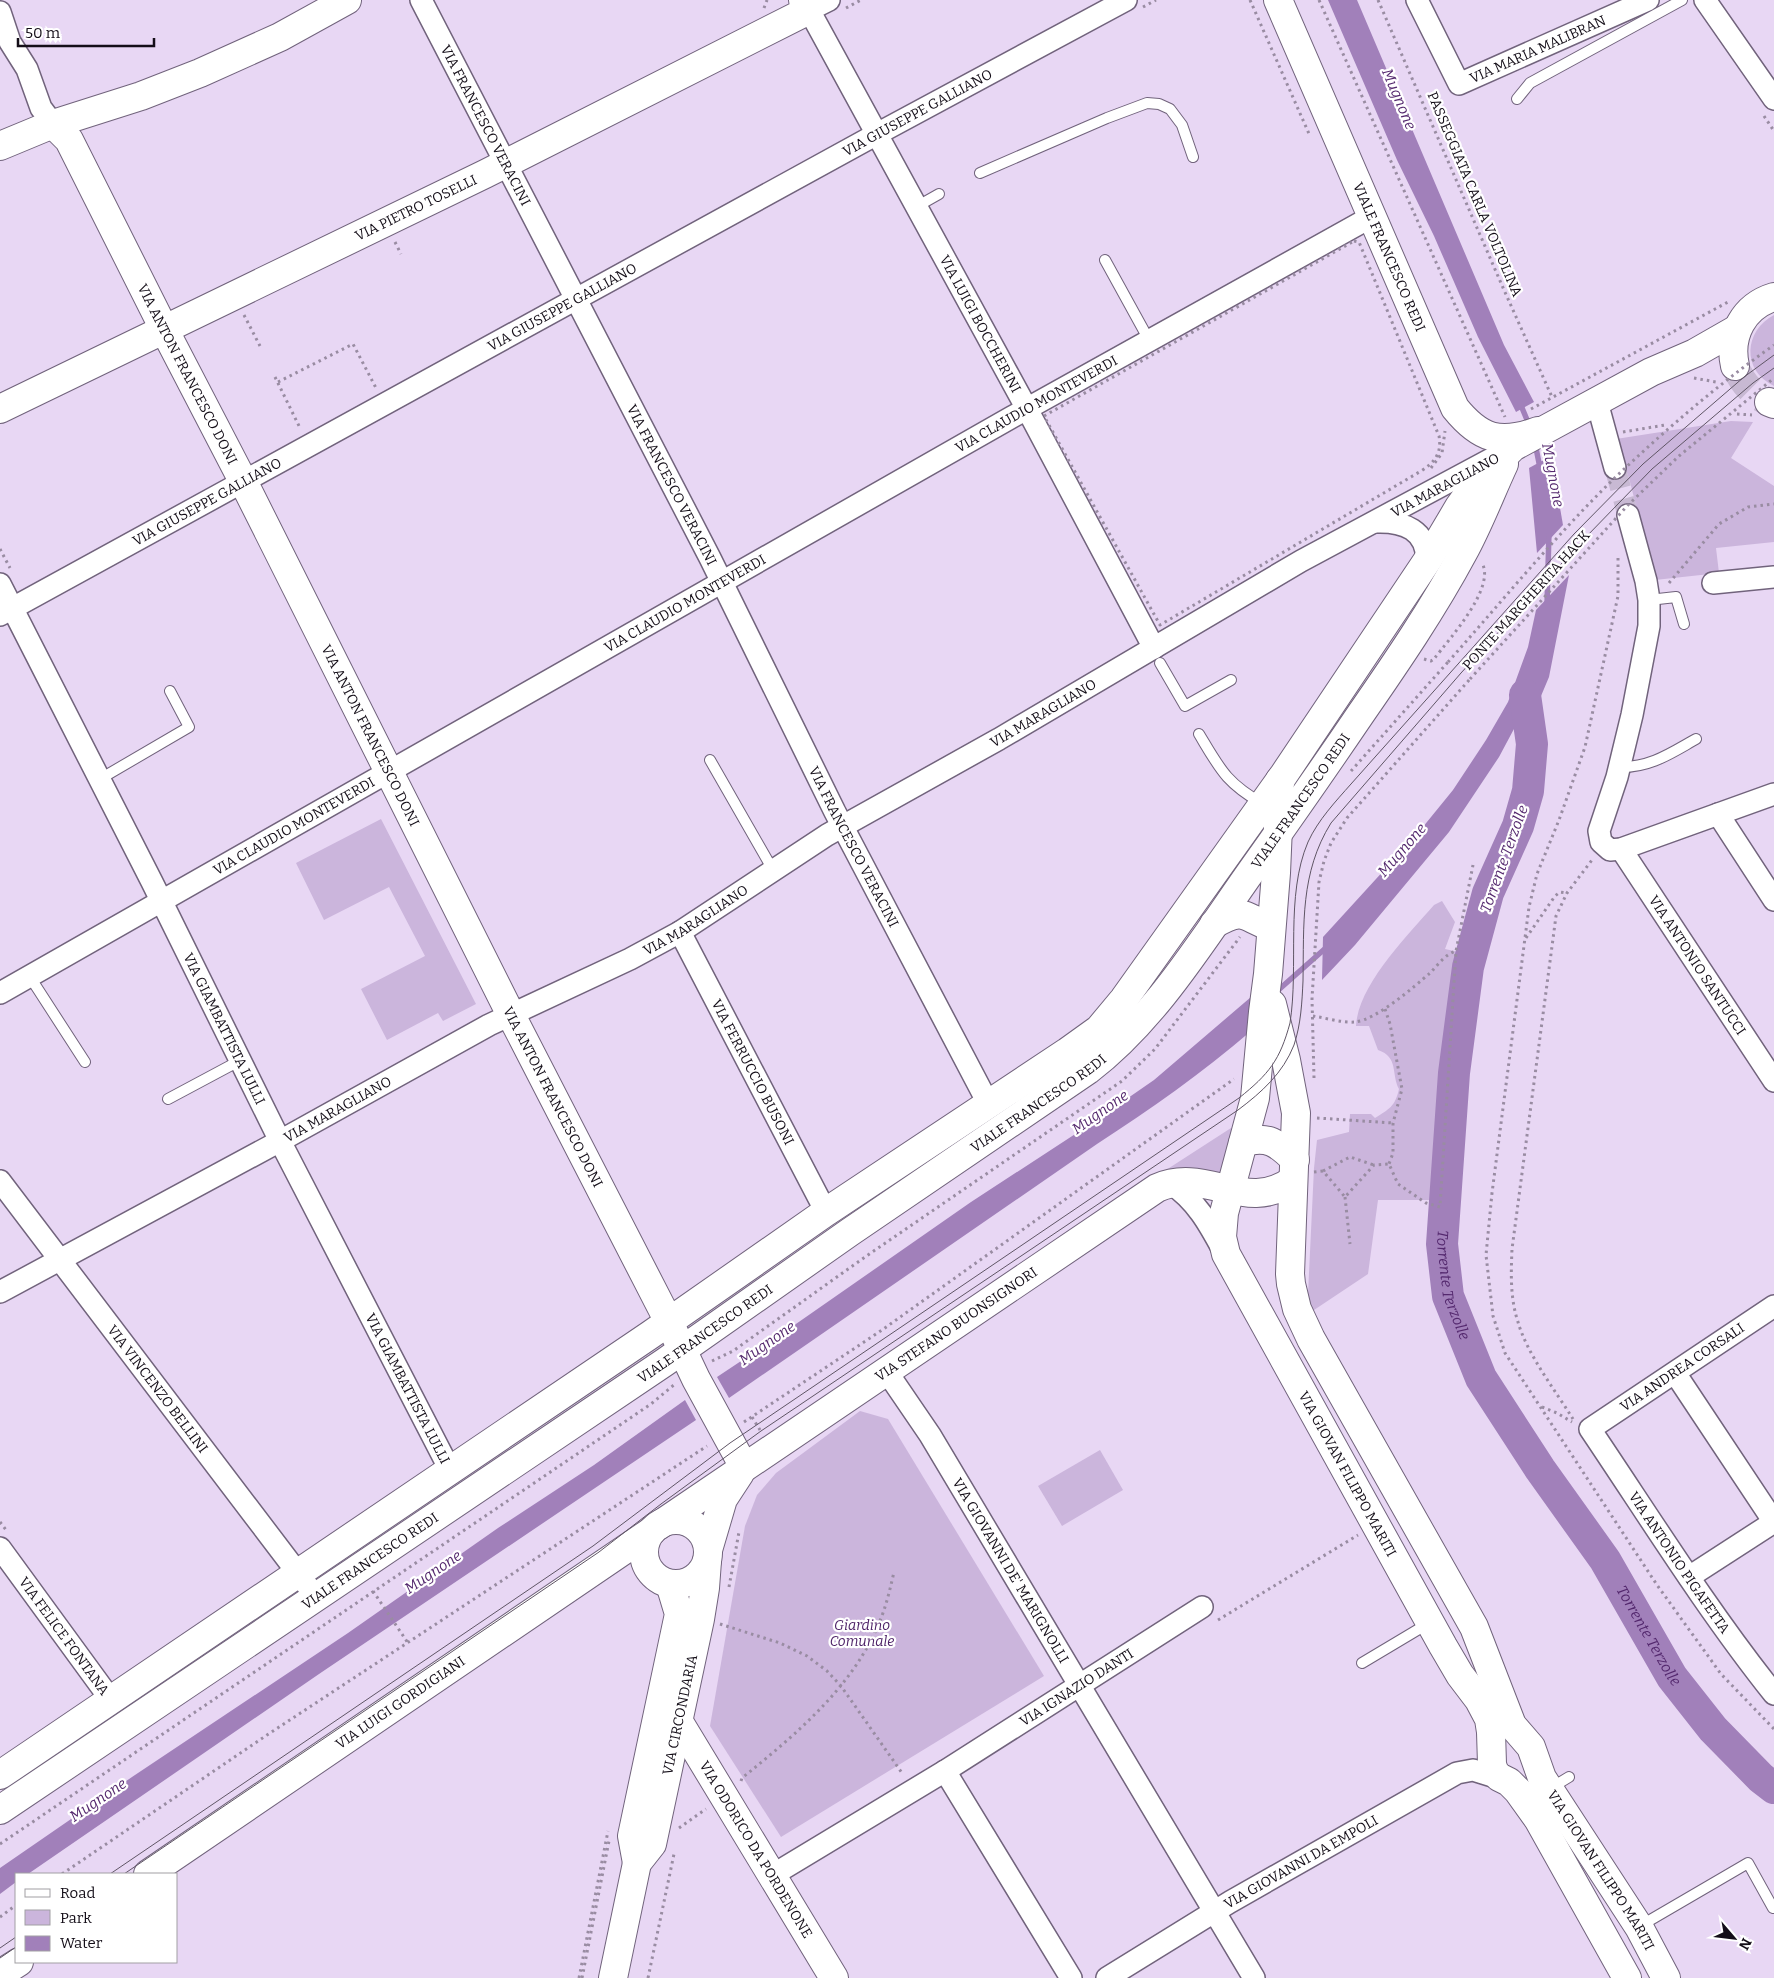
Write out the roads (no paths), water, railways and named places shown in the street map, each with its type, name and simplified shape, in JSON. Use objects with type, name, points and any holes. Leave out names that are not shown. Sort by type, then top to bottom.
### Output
[{"type":"street","points":[[0,146],[53,124],[141,96],[200,73],[280,37],[347,0]]},
{"type":"street","name":"VIA FRANCESCO VERACINI","points":[[421,0],[721,583],[842,826],[990,1105]]},
{"type":"street","name":"VIA GIUSEPPE GALLIANO","points":[[6,611],[877,134],[1126,0]]},
{"type":"street","name":"VIALE FRANCESCO REDI","points":[[1278,0],[1455,408],[1471,426],[1482,434],[1496,439],[1513,438]]},
{"type":"street","name":"VIA MARIA MALIBRAN","points":[[1417,0],[1460,84],[1648,0]]},
{"type":"street","points":[[1705,0],[1774,99]]},
{"type":"street","name":"VIA PIETRO TOSELLI","points":[[0,409],[506,163],[814,3]]},
{"type":"street","name":"VIA LUIGI BOCCHERINI","points":[[814,3],[877,134],[1027,409],[1157,656]]},
{"type":"street","points":[[0,12],[10,42],[27,68],[41,108],[53,124]]},
{"type":"street","name":"VIA ANTON FRANCESCO DONI","points":[[53,124],[69,140],[511,1015],[669,1322],[682,1350],[686,1381],[715,1432],[744,1467]]},
{"type":"street","name":"VIA CLAUDIO MONTEVERDI","points":[[0,993],[1027,409],[1371,217]]},
{"type":"street","points":[[1684,358],[1701,358],[1734,367],[1734,344],[1737,329],[1750,310],[1761,302],[1774,297]]},
{"type":"street","points":[[1513,438],[1554,411],[1597,402],[1650,372],[1684,358],[1737,329]]},
{"type":"street","points":[[1597,402],[1615,468]]},
{"type":"street","name":"VIALE FRANCESCO REDI","points":[[0,1775],[300,1574],[669,1322],[826,1212],[990,1105],[1067,1052],[1107,1020],[1280,780],[1427,561],[1466,497],[1513,438]]},
{"type":"street","name":"VIALE FRANCESCO REDI","points":[[0,1810],[682,1350],[850,1232],[1113,1052],[1146,1015],[1214,924],[1382,683],[1452,573],[1483,514],[1513,438]]},
{"type":"street","name":"VIA MARAGLIANO","points":[[0,1292],[280,1141],[489,1025],[630,959],[680,932],[842,826],[999,739],[1157,656],[1301,561],[1376,522],[1513,438]]},
{"type":"street","points":[[1628,515],[1640,557],[1657,599],[1619,767],[1599,831],[1599,839],[1612,847],[1718,814],[1774,794]]},
{"type":"street","name":"VIA MARAGLIANO","points":[[1376,522],[1396,522],[1411,528],[1423,542],[1427,561]]},
{"type":"street","points":[[1713,583],[1774,577]]},
{"type":"street","name":"VIA GIAMBATTISTA LULLI","points":[[0,584],[6,611],[100,779],[280,1141],[450,1470]]},
{"type":"street","name":"VIA GIOVAN FILIPPO MARITI","points":[[1280,780],[1276,873],[1268,974],[1269,1033],[1255,1098],[1223,1224],[1222,1237],[1226,1254],[1460,1675],[1479,1700],[1488,1719],[1492,1768],[1496,1774],[1518,1791],[1538,1819],[1627,1978]]},
{"type":"street","points":[[1718,814],[1774,900]]},
{"type":"street","name":"VIA ANTONIO SANTUCCI","points":[[1612,847],[1774,1081]]},
{"type":"street","points":[[1214,924],[1230,915],[1243,914],[1271,927]]},
{"type":"street","name":"VIA FERRUCCIO BUSONI","points":[[680,932],[826,1212]]},
{"type":"street","name":"VIA GIOVAN FILIPPO MARITI","points":[[1269,1033],[1286,1060],[1295,1106],[1300,1171],[1290,1274],[1297,1309],[1315,1347],[1474,1627],[1512,1725],[1559,1783],[1666,1978]]},
{"type":"street","points":[[1231,1190],[1263,1193],[1284,1187],[1300,1171],[1284,1149],[1274,1142],[1256,1140],[1243,1143]]},
{"type":"street","name":"VIA VINCENZO BELLINI","points":[[0,1181],[316,1596]]},
{"type":"street","name":"VIA STEFANO BUONSIGNORI","points":[[655,1529],[1157,1188],[1170,1183],[1187,1181],[1231,1190]]},
{"type":"street","points":[[1170,1183],[1186,1195],[1199,1209],[1226,1254]]},
{"type":"street","name":"VIA ANDREA CORSALI","points":[[1590,1429],[1774,1306]]},
{"type":"street","name":"VIA GIOVANNI DE' MARIGNOLLI","points":[[886,1372],[930,1435],[1254,1978]]},
{"type":"street","points":[[1675,1373],[1774,1522],[1689,1578]]},
{"type":"street","name":"VIA ANTONIO PIGAFETTA","points":[[1590,1429],[1689,1578],[1748,1662],[1774,1694]]},
{"type":"street","name":"VIA STEFANO BUONSIGNORI","points":[[708,1556],[723,1499],[744,1467]]},
{"type":"street","points":[[674,1520],[690,1523],[703,1534],[708,1556],[702,1571],[691,1581],[681,1584],[670,1584],[656,1578],[647,1566],[644,1555],[645,1545],[655,1529],[674,1520]]},
{"type":"street","name":"VIA LUIGI GORDIGIANI","points":[[149,1873],[655,1529]]},
{"type":"street","name":"VIA FELICE FONTANA","points":[[0,1548],[111,1700]]},
{"type":"street","name":"VIA CIRCONDARIA","points":[[637,1863],[652,1844],[679,1722],[702,1603],[708,1556]]},
{"type":"street","name":"VIA CIRCONDARIA","points":[[613,1978],[637,1863],[632,1836],[679,1614],[670,1584]]},
{"type":"street","name":"VIA IGNAZIO DANTI","points":[[772,1876],[945,1771],[1202,1607]]},
{"type":"street","name":"VIA ODORICO DA PORDENONE","points":[[679,1722],[834,1978]]},
{"type":"street","points":[[1492,1754],[1500,1743],[1509,1739],[1518,1739],[1532,1752],[1533,1771],[1526,1778],[1518,1782],[1505,1781]]},
{"type":"street","name":"VIA GIOVANNI DA EMPOLI","points":[[1107,1978],[1215,1912],[1457,1773],[1473,1770],[1505,1781]]},
{"type":"street","points":[[945,1771],[1070,1978]]},
{"type":"street","points":[[0,1974],[16,1963]]},
{"type":"lane","points":[[1517,99],[1530,83],[1682,0]]},
{"type":"lane","points":[[980,173],[1108,118],[1148,103],[1159,104],[1170,109],[1182,125],[1193,157]]},
{"type":"lane","points":[[916,207],[939,194]]},
{"type":"lane","points":[[1104,260],[1149,340]]},
{"type":"lane","points":[[1657,599],[1676,597],[1684,624]]},
{"type":"lane","points":[[1157,656],[1185,706],[1231,680]]},
{"type":"lane","points":[[100,779],[189,727],[170,691]]},
{"type":"lane","name":"VIALE FRANCESCO REDI","points":[[1199,734],[1222,772],[1232,784],[1263,804]]},
{"type":"lane","points":[[1619,767],[1629,768],[1654,763],[1696,739]]},
{"type":"lane","points":[[710,760],[773,870]]},
{"type":"lane","points":[[30,977],[85,1062]]},
{"type":"lane","points":[[168,1099],[241,1060]]},
{"type":"lane","points":[[1362,1663],[1430,1622]]},
{"type":"lane","points":[[1639,1927],[1748,1863],[1773,1908]]},
{"type":"water","points":[[1328,0],[1357,0],[1504,345],[1534,402],[1516,412],[1478,337],[1434,236],[1397,160]]},
{"type":"water","points":[[1551,456],[1563,525],[1537,553],[1529,468]]},
{"type":"water","points":[[1569,575],[1549,677],[1541,696],[1515,727],[1499,757],[1449,832],[1355,945],[1322,980],[1323,937],[1418,833],[1453,790],[1508,702],[1528,647],[1536,610]]},
{"type":"water","points":[[1251,997],[1251,1031],[1195,1076],[729,1398],[717,1377],[971,1202],[1154,1080]]},
{"type":"water","points":[[685,1400],[696,1420],[319,1674],[29,1873],[15,1873],[15,1883],[0,1894],[0,1868],[132,1777],[348,1633],[498,1528],[594,1465]]},
{"type":"waterway","name":"Mugnone","points":[[1520,403],[1530,427]]},
{"type":"waterway","name":"Mugnone","points":[[1535,443],[1540,468]]},
{"type":"waterway","name":"Mugnone","points":[[1547,605],[1549,532]]},
{"type":"waterway","name":"Torrente Terzolle","points":[[1525,695],[1532,744],[1528,791],[1518,826],[1488,893],[1468,967],[1454,1073],[1442,1244],[1448,1296],[1481,1378],[1540,1469],[1605,1560],[1672,1677],[1713,1729],[1761,1778],[1774,1788]]},
{"type":"waterway","name":"Mugnone","points":[[1275,993],[1328,946]]},
{"type":"tunnel","points":[[1735,366],[1749,388],[1769,402]]},
{"type":"tunnel","points":[[1615,468],[1628,515]]},
{"type":"tram line","points":[[111,1873],[593,1546],[730,1443],[1239,1098],[1258,1081],[1277,1057],[1290,1023],[1297,885],[1301,863],[1308,842],[1322,818],[1574,534],[1643,464],[1744,377],[1774,355]]},
{"type":"tram line","points":[[125,1873],[599,1552],[761,1431],[1238,1110],[1263,1089],[1278,1073],[1294,1045],[1302,1005],[1304,919],[1309,880],[1321,842],[1331,823],[1461,673],[1585,538],[1652,469],[1753,383],[1774,368]]},
{"type":"tram line","points":[[0,1948],[15,1938]]},
{"type":"tram line","points":[[0,1958],[15,1948]]},
{"type":"park label","name":"Giardino Comunale","points":[[862,1634]]}]
